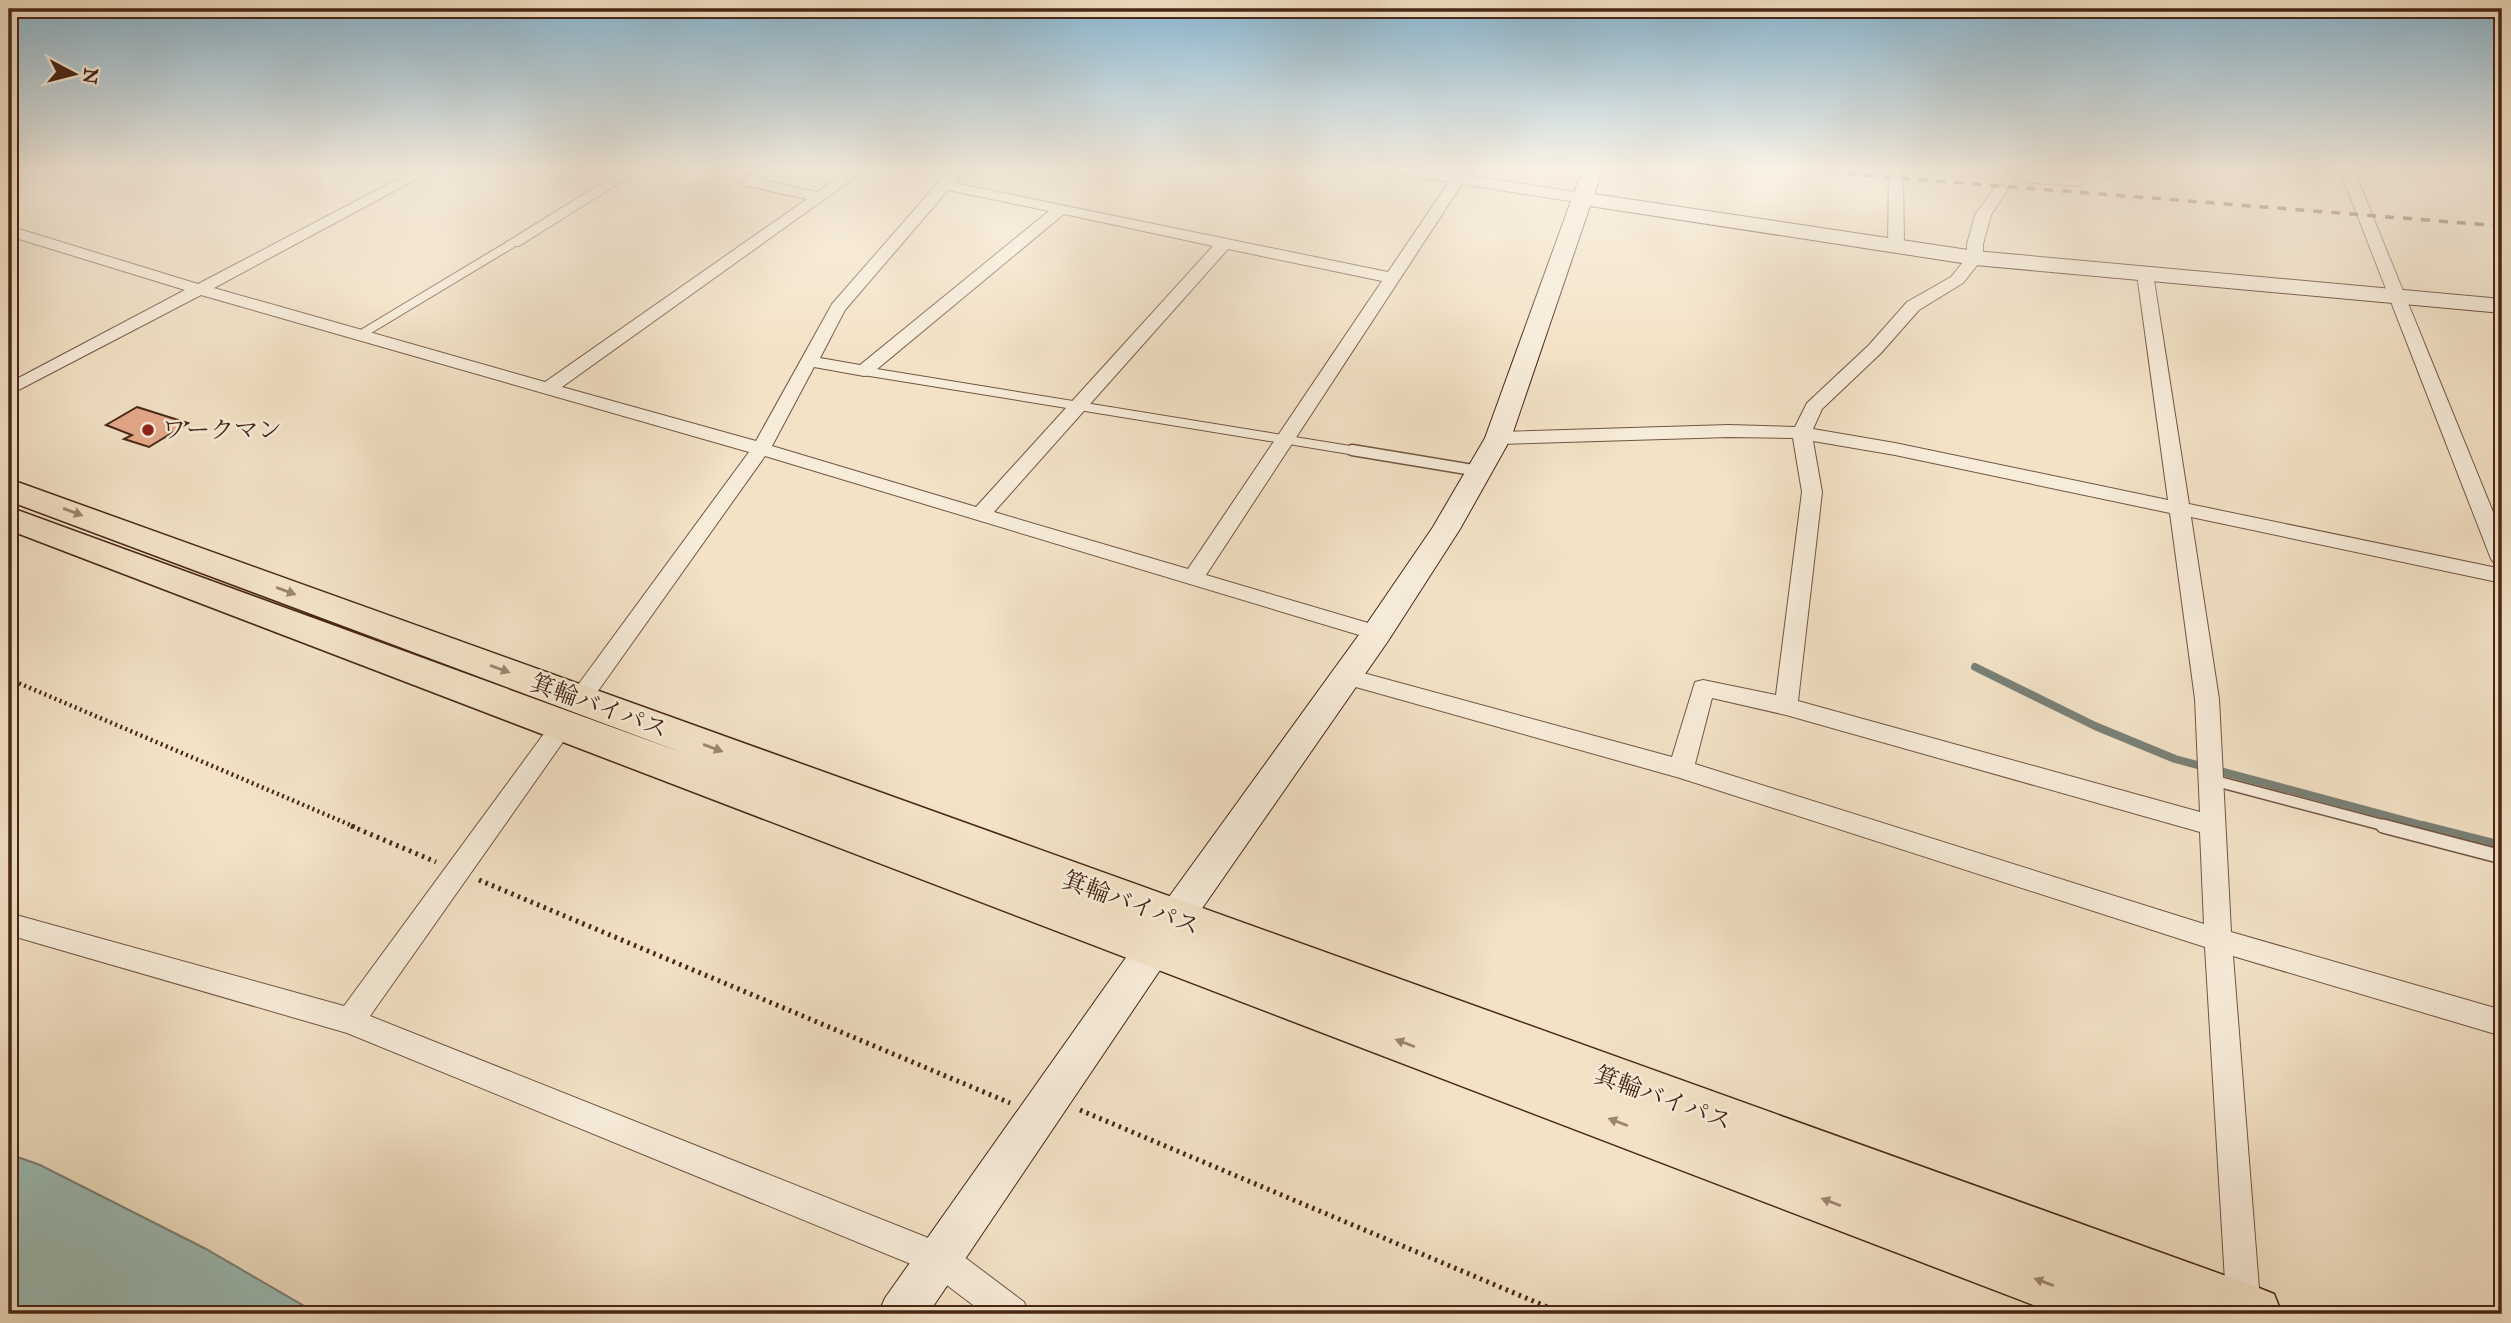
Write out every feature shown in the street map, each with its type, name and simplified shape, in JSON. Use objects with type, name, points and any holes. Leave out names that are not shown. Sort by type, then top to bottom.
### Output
[{"type":"highway","name":"箕輪バイパス","points":[[9,489],[571,712],[1165,934],[2131,1314]]},
{"type":"highway","name":"箕輪バイパス","points":[[9,518],[571,712]]},
{"type":"highway","name":"箕輪バイパス","points":[[1165,934],[2247,1313]]},
{"type":"street","points":[[9,390],[314,230]]},
{"type":"street","points":[[513,243],[535,230]]},
{"type":"street","points":[[547,389],[773,230]]},
{"type":"street","points":[[351,1021],[761,449],[838,308],[905,230]]},
{"type":"street","points":[[808,361],[864,371],[1036,230]]},
{"type":"street","points":[[1160,230],[1392,278]]},
{"type":"street","points":[[1193,578],[1424,230]]},
{"type":"street","points":[[906,1307],[1377,633],[1446,528],[1498,438],[1572,230]]},
{"type":"street","points":[[1817,230],[1975,258],[2502,306]]},
{"type":"street","points":[[1896,230],[1896,246]]},
{"type":"street","points":[[1786,706],[1812,492],[1802,433],[1814,407],[1875,349],[1913,306],[1957,280],[1975,258],[1980,230]]},
{"type":"street","points":[[2371,230],[2502,559]]},
{"type":"street","points":[[9,231],[201,290],[761,449],[1377,633]]},
{"type":"street","points":[[980,515],[1224,243]]},
{"type":"street","points":[[2145,274],[2207,699],[2218,940],[2247,1313]]},
{"type":"street","points":[[1498,438],[1729,431],[1802,433],[1895,449],[2502,576]]},
{"type":"street","points":[[1345,677],[1681,769],[2218,940],[2502,1023]]},
{"type":"street","points":[[1681,769],[1703,688],[1786,706],[2214,826]]},
{"type":"street","points":[[9,924],[351,1021],[939,1259],[1012,1314]]},
{"type":"lane","points":[[360,335],[513,243]]},
{"type":"lane","points":[[864,371],[1080,403],[1284,441],[1479,471]]},
{"type":"lane","points":[[2211,772],[2502,858]]},
{"type":"path","points":[[9,679],[1007,1102],[1045,1105],[1564,1314]]},
{"type":"water","points":[[9,1154],[40,1165],[206,1249],[318,1314],[15,1314],[9,1310]]},
{"type":"building","name":"ワークマン","points":[[137,407],[188,423],[149,447],[124,439],[132,435],[106,425]]},
{"type":"waterway","points":[[1975,667],[2095,726],[2175,759],[2429,827]]},
{"type":"waterway","points":[[2423,826],[2502,846]]},
{"type":"place","name":"ワークマン","points":[[148,430]]}]
